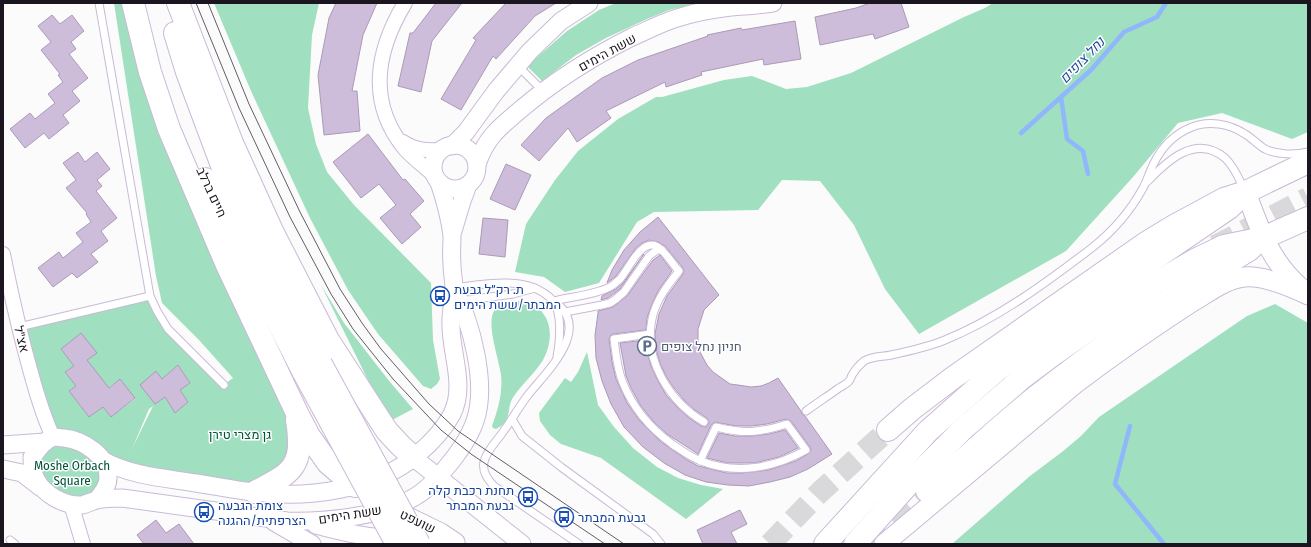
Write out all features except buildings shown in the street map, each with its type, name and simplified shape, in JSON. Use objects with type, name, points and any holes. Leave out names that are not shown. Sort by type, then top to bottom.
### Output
[{"type":"highway","points":[[133,3],[150,72],[169,129],[227,265],[296,411],[317,449],[328,463],[355,486]]},
{"type":"highway","name":"חיים ברלב","points":[[142,3],[174,101],[204,179],[312,369]]},
{"type":"highway","name":"חיים ברלב","points":[[166,3],[187,72],[224,171],[260,249],[312,369]]},
{"type":"highway","points":[[178,3],[232,143],[273,233],[328,340],[387,431],[414,458]]},
{"type":"highway","points":[[888,430],[912,409],[950,381],[1146,243],[1224,199],[1246,192],[1308,162]]},
{"type":"highway","points":[[825,544],[928,431],[997,370],[1228,208],[1246,192]]},
{"type":"highway","points":[[855,544],[914,478],[963,428],[1027,374],[1153,286],[1195,260],[1224,246],[1263,238],[1308,218]]},
{"type":"highway","points":[[927,491],[1036,397],[1103,346],[1198,280],[1249,250],[1263,238]]},
{"type":"highway","points":[[312,369],[398,544]]},
{"type":"highway","points":[[312,369],[419,544]]},
{"type":"highway","points":[[255,492],[275,482],[288,473],[295,464],[300,448],[296,411]]},
{"type":"main road","points":[[1246,192],[1263,238],[1273,257],[1281,268],[1308,295]]},
{"type":"main road","points":[[884,544],[1075,384],[1171,316],[1212,290],[1232,280],[1245,277],[1280,284],[1308,295]]},
{"type":"street","points":[[398,139],[415,148],[423,150],[459,146],[467,149],[475,157],[477,164],[475,177],[468,185],[461,189],[448,188],[406,150],[398,139],[390,125],[383,109],[380,90],[380,68],[385,45],[394,21],[405,3]]},
{"type":"street","points":[[437,179],[433,169],[434,160],[466,132],[496,91],[530,51],[561,22],[589,3]]},
{"type":"street","name":"ששת הימים","points":[[477,164],[481,153],[493,134],[544,91],[584,63],[653,27],[674,19],[730,7],[773,3]]},
{"type":"street","name":"ששת הימים","points":[[104,461],[114,466],[143,474],[255,492],[286,494],[315,492],[355,486],[398,469],[414,458],[435,438],[452,414],[456,404],[457,385],[451,326],[456,297],[452,264],[452,237],[448,212],[437,179]]},
{"type":"street","name":"ששת הימים","points":[[452,237],[460,206],[468,185]]},
{"type":"street","name":"אצ\"ל","points":[[3,254],[6,281],[48,434]]},
{"type":"street","name":"ששת הימים","points":[[97,500],[122,498],[300,522],[351,517],[390,508],[411,499],[423,492],[452,461],[468,438],[476,419],[479,393],[476,358],[466,317],[456,297]]},
{"type":"street","points":[[43,489],[35,478],[32,458],[48,434]]},
{"type":"street","points":[[3,445],[26,444],[48,434],[74,439],[89,447],[100,456],[107,468],[108,479],[106,488],[97,500],[84,505],[70,504],[57,499],[22,473],[3,469]]},
{"type":"street","points":[[414,458],[522,544]]},
{"type":"street","name":"שועפט","points":[[355,486],[390,508],[440,532],[460,544]]},
{"type":"street","points":[[70,504],[82,544]]},
{"type":"street","points":[[266,518],[312,544]]},
{"type":"street","points":[[300,522],[352,533],[449,544]]},
{"type":"lane","points":[[99,3],[150,296],[156,311],[168,329],[224,385]]},
{"type":"lane","points":[[518,66],[544,91]]},
{"type":"lane","points":[[1146,184],[1158,155],[1169,141],[1179,133],[1201,124],[1220,124],[1235,128],[1246,134],[1266,149],[1275,152],[1295,154],[1308,152]]},
{"type":"lane","points":[[806,411],[849,381],[855,370],[864,362],[872,358],[906,352],[944,341],[979,324],[1013,304],[1103,238],[1130,208],[1146,184],[1162,167],[1182,152],[1191,149],[1204,148],[1214,151],[1225,158],[1246,192]]},
{"type":"lane","points":[[554,301],[612,286],[620,279],[640,251],[645,247],[651,245],[662,250],[679,271],[666,286],[658,302],[652,319],[650,334],[651,348],[654,360],[666,386],[679,403],[693,416],[704,422]]},
{"type":"lane","points":[[565,312],[602,305],[616,299],[624,292],[649,256],[657,250],[662,250]]},
{"type":"lane","points":[[456,297],[487,284],[508,282],[523,284],[548,295],[565,312],[568,321],[568,335],[564,347],[556,360],[520,405],[512,419],[486,455],[484,466],[486,476],[494,486],[579,544]]},
{"type":"lane","points":[[456,297],[513,294],[535,288]]},
{"type":"lane","points":[[18,328],[150,296]]},
{"type":"lane","points":[[554,301],[559,321],[559,340],[556,360]]},
{"type":"lane","points":[[650,334],[614,339],[617,364],[623,383],[632,400],[649,425],[678,448],[700,461],[730,468],[764,466],[793,457],[806,450],[787,424],[753,432],[733,431],[716,427],[700,461]]},
{"type":"lane","points":[[512,419],[522,436],[561,467],[656,536],[661,544]]},
{"type":"green space","name":"גן מצרי טירן","points":[[114,3],[127,3],[150,104],[170,160],[289,424],[288,459],[254,485],[153,469],[117,461],[104,449],[55,430],[45,404],[25,330],[148,299],[154,313],[166,332],[222,386],[233,378],[199,340],[162,303],[156,276]],"holes":[[[81,333],[87,360],[101,393],[120,379],[135,399],[111,417],[103,407],[89,417],[69,391],[76,386],[65,372],[74,366],[61,349]],[[178,365],[190,383],[180,390],[188,402],[175,413],[165,397],[162,379]],[[153,406],[132,449],[149,409]]]},
{"type":"green space","points":[[214,3],[319,3],[312,35],[308,108],[316,144],[327,172],[354,205],[431,283],[433,340],[440,379],[431,389],[423,386],[378,334],[348,290],[310,218],[251,91]]},
{"type":"green space","points":[[616,3],[699,3],[669,10],[606,38],[576,55],[542,81],[527,66],[567,31],[599,10]]},
{"type":"green space","points":[[993,3],[1308,3],[1308,132],[1292,139],[1222,113],[1178,123],[1133,177],[1066,251],[919,334],[885,289],[854,225],[820,181],[782,180],[758,210],[654,212],[637,222],[599,283],[565,292],[544,277],[515,272],[526,224],[555,180],[578,151],[618,119],[656,97],[662,97],[724,80],[752,76],[786,89],[807,87],[851,73]]},
{"type":"green space","points":[[321,285],[344,323],[413,409],[392,420],[369,382]]},
{"type":"green space","points":[[519,301],[530,303],[544,314],[550,331],[550,341],[543,360],[511,400],[505,422],[496,429],[492,426],[500,401],[501,375],[492,333],[492,317],[494,311],[499,306],[505,303]]},
{"type":"green space","points":[[1275,304],[1308,323],[1308,544],[952,544],[1030,476],[1081,436],[1099,417],[1247,316]]},
{"type":"green space","points":[[587,352],[598,405],[614,427],[633,448],[657,467],[678,478],[701,485],[723,489],[686,519],[601,458],[561,444],[550,435],[540,421],[539,413],[565,378],[571,382],[578,372]]},
{"type":"green space","name":"Moshe Orbach Square","points":[[74,439],[108,479],[84,505],[43,489],[38,449]]},
{"type":"waterway","name":"נחל צופים","points":[[1088,174],[1083,151],[1067,139],[1061,97],[1091,70],[1124,32],[1157,17],[1166,3]]},
{"type":"waterway","points":[[1021,133],[1061,97]]},
{"type":"waterway","points":[[1130,426],[1115,484],[1164,544]]},
{"type":"tunnel","points":[[1215,246],[1308,198]]},
{"type":"tunnel","points":[[948,456],[1007,409]]},
{"type":"tunnel","points":[[770,544],[820,492],[888,430]]},
{"type":"tunnel","points":[[869,544],[927,491]]},
{"type":"tram line","points":[[196,3],[239,108],[290,217],[331,294],[353,329],[393,379],[441,430],[471,454],[605,544]]},
{"type":"tram line","points":[[208,3],[249,104],[300,212],[340,289],[381,349],[429,404],[458,431],[624,544]]},
{"type":"place","name":"ת. רק״ל גבעת המבתר/ששת הימים","points":[[440,296]]},
{"type":"place","name":"חניון נחל צופים","points":[[647,346]]},
{"type":"place","name":"תחנת רכבת קלה גבעת המבתר","points":[[528,497]]},
{"type":"place","name":"צומת הגבעה הצרפתית/ההגנה","points":[[204,512]]},
{"type":"place","name":"גבעת המבתר","points":[[564,517]]}]
